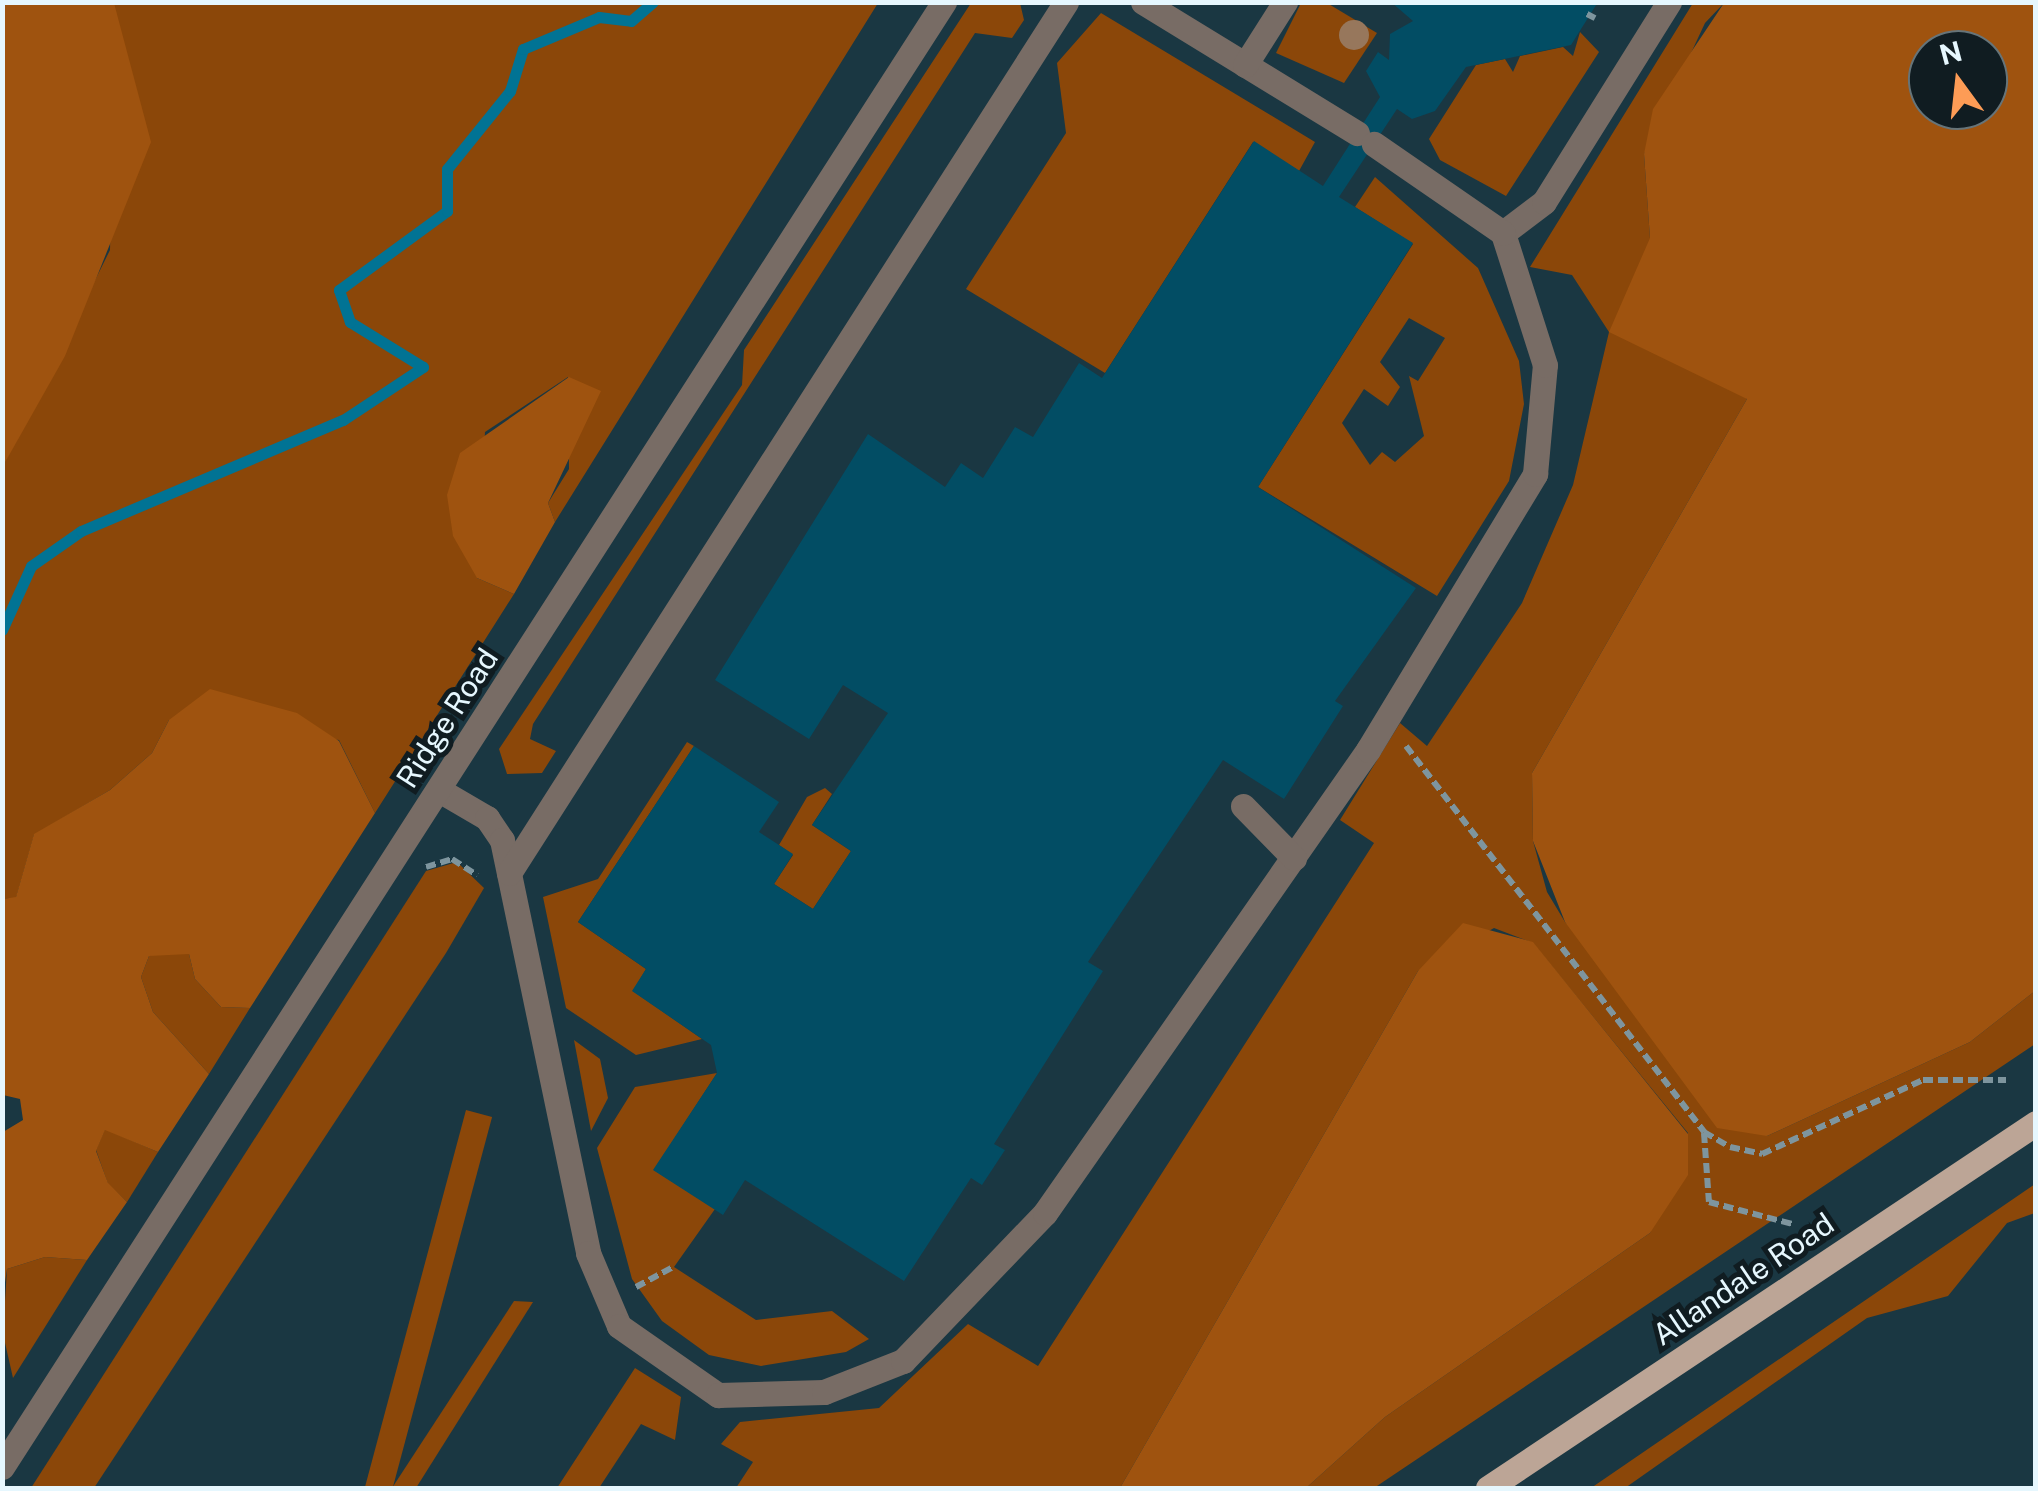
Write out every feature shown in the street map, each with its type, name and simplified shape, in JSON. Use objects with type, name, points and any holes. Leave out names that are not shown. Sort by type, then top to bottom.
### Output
[{"type":"main road","name":"Allandale Road","points":[[1488,1488],[2036,1123]]},
{"type":"street","name":"Ridge Road","points":[[4,1460],[944,2]]},
{"type":"street","points":[[509,874],[1066,2]]},
{"type":"street","points":[[439,790],[487,818],[509,874],[588,1252],[620,1326],[718,1396],[781,1395],[863,1382],[903,1361],[989,1278],[1045,1213],[1294,858],[1386,722],[1520,510],[1543,443],[1545,365],[1503,233],[1365,139],[1143,2]]},
{"type":"street","points":[[1245,65],[1285,2]]},
{"type":"street","points":[[1503,233],[1544,202],[1670,2]]},
{"type":"street","points":[[1243,806],[1294,858]]},
{"type":"path","points":[[1386,722],[1704,1132],[1762,1154],[1923,1080],[2006,1080]]},
{"type":"path","points":[[1704,1132],[1709,1202],[1792,1224]]},
{"type":"path","points":[[630,1290],[674,1267]]},
{"type":"shaded area","points":[[3,2],[114,3],[151,142],[65,356],[3,466]]},
{"type":"shaded area","points":[[114,3],[878,3],[555,522],[548,503],[569,469],[568,377],[485,432],[477,578],[514,594],[375,813],[339,740],[169,720],[152,753],[110,790],[34,835],[16,898],[3,899],[3,466],[110,250]]},
{"type":"shaded area","points":[[971,3],[1020,3],[1024,20],[1012,38],[975,33],[533,724],[530,739],[556,751],[542,773],[507,774],[499,749],[742,385],[744,350]]},
{"type":"shaded area","points":[[1301,3],[1327,3],[1377,33],[1344,83],[1276,53]]},
{"type":"shaded area","points":[[1693,3],[1724,3],[1705,23],[1644,154],[1650,238],[1747,399],[1532,773],[1533,841],[1547,892],[1565,922],[1767,1136],[1970,1042],[2035,991],[2035,1044],[1374,1488],[1306,1488],[1385,1417],[1650,1233],[1688,1133],[1533,943],[1494,928],[1418,971],[1120,1488],[736,1488],[753,1462],[721,1444],[740,1422],[879,1408],[968,1324],[1038,1366],[1374,843],[1340,820],[1400,723],[1427,746],[1522,603],[1573,485],[1609,332],[1572,275],[1530,267]]},
{"type":"shaded area","points":[[1724,3],[2036,3],[2035,991],[1970,1042],[1767,1136],[1717,1128],[1565,922],[1533,841],[1532,773],[1747,399],[1609,332],[1650,238],[1644,154],[1653,109]]},
{"type":"shaded area","points":[[1101,13],[1315,142],[1299,171],[1253,142],[1105,373],[966,289],[1066,133],[1057,63]]},
{"type":"shaded area","points":[[1580,32],[1599,52],[1506,196],[1440,160],[1429,139],[1476,65],[1505,59],[1513,72],[1520,56],[1563,47],[1573,56]]},
{"type":"shaded area","points":[[1375,177],[1478,268],[1519,361],[1524,404],[1509,481],[1437,596],[1258,487],[1413,244],[1355,207]],"holes":[[[1409,318],[1445,338],[1418,381],[1409,376],[1424,436],[1395,462],[1382,452],[1370,465],[1342,423],[1364,389],[1388,406],[1400,387],[1380,362]]]},
{"type":"shaded area","points":[[569,377],[601,391],[548,503],[555,522],[514,594],[477,578],[453,536],[447,495],[460,453]]},
{"type":"shaded area","points":[[210,689],[297,713],[339,741],[375,813],[250,1008],[221,1007],[195,979],[189,954],[149,956],[141,977],[153,1012],[209,1074],[158,1152],[105,1130],[96,1151],[108,1183],[127,1202],[87,1260],[45,1257],[7,1269],[3,1296],[3,1132],[23,1120],[20,1099],[3,1095],[3,899],[16,897],[34,834],[110,790],[152,753],[169,720]]},
{"type":"shaded area","points":[[687,742],[694,746],[578,922],[646,969],[633,991],[702,1039],[636,1055],[566,1008],[543,897],[598,879]]},
{"type":"shaded area","points":[[825,788],[832,794],[812,825],[851,851],[813,909],[774,884],[793,855],[779,845],[807,797]]},
{"type":"shaded area","points":[[457,862],[484,888],[446,953],[94,1488],[31,1488],[426,871]]},
{"type":"shaded area","points":[[1463,923],[1533,942],[1688,1134],[1688,1175],[1650,1233],[1385,1417],[1306,1488],[1120,1488],[1418,971]]},
{"type":"shaded area","points":[[170,948],[189,954],[195,979],[221,1007],[250,1008],[209,1074],[153,1012],[141,977],[149,956]]},
{"type":"shaded area","points":[[574,1040],[600,1059],[608,1098],[591,1131]]},
{"type":"shaded area","points":[[717,1073],[654,1170],[715,1209],[674,1267],[756,1320],[832,1311],[869,1339],[846,1352],[761,1366],[709,1355],[662,1321],[632,1279],[597,1148],[635,1087]]},
{"type":"shaded area","points":[[466,1110],[492,1117],[393,1488],[365,1488]]},
{"type":"shaded area","points":[[105,1129],[158,1152],[127,1202],[108,1184],[96,1150]]},
{"type":"shaded area","points":[[2035,1184],[2035,1213],[2007,1223],[1948,1296],[1867,1318],[1625,1488],[1591,1488]]},
{"type":"shaded area","points":[[45,1257],[87,1260],[13,1378],[3,1334],[7,1269]]},
{"type":"shaded area","points":[[514,1301],[533,1302],[416,1488],[392,1488]]},
{"type":"shaded area","points":[[635,1368],[681,1397],[675,1440],[641,1424],[599,1488],[557,1488]]},
{"type":"building","points":[[1391,2],[1598,2],[1571,45],[1466,67],[1435,111],[1412,119],[1397,109],[1339,197],[1413,243],[1258,487],[1416,588],[1335,701],[1343,706],[1284,799],[1223,760],[1088,962],[1103,971],[994,1144],[1005,1150],[982,1185],[971,1178],[904,1281],[745,1180],[723,1215],[653,1170],[717,1073],[711,1045],[632,991],[646,969],[578,922],[694,746],[779,802],[759,832],[793,854],[774,884],[813,909],[851,851],[812,825],[888,713],[843,685],[809,739],[715,680],[868,434],[945,487],[961,463],[983,478],[1015,427],[1033,437],[1079,363],[1102,378],[1254,141],[1323,186],[1380,97],[1366,71],[1378,52],[1389,60],[1390,34],[1413,21]]},
{"type":"waterway","points":[[2,630],[31,566],[81,531],[343,420],[423,367],[350,322],[339,290],[447,211],[447,169],[510,91],[523,49],[599,17],[631,21],[653,2]]}]
